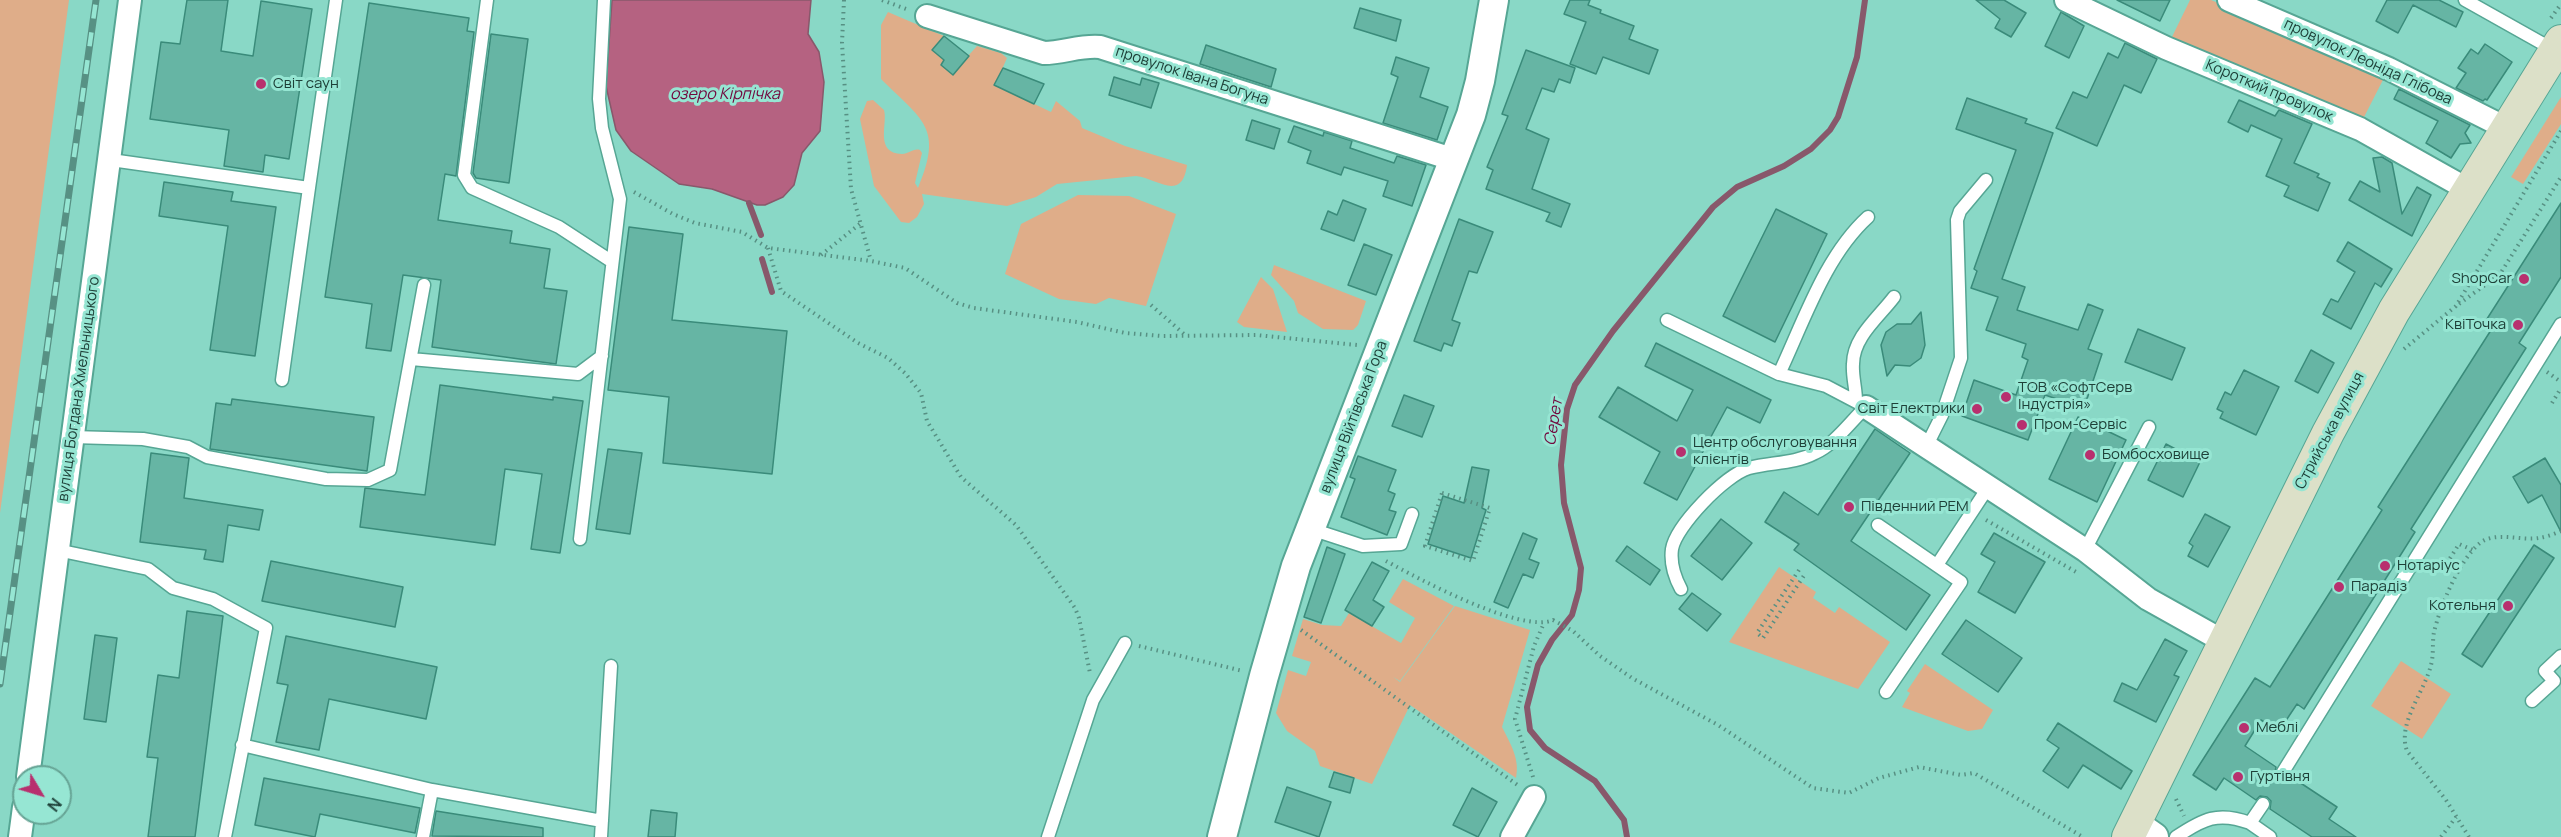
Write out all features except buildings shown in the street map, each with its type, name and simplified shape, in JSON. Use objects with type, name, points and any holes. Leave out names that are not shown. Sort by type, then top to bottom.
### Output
[{"type":"main road","name":"Стрийська вулиця","points":[[2139,832],[2223,641],[2328,433],[2394,311],[2506,128],[2555,58]]},
{"type":"street","name":"вулиця Богдана Хмельницького","points":[[30,765],[72,436],[111,160],[130,0]]},
{"type":"street","name":"вулиця Війтівська Гора","points":[[1222,837],[1281,615],[1311,529],[1455,160],[1480,81],[1494,0]]},
{"type":"street","name":"Короткий провулок","points":[[2066,0],[2166,48],[2360,129],[2468,189]]},
{"type":"street","name":"провулок Леоніда Глібова","points":[[2229,0],[2389,69],[2506,128]]},
{"type":"street","name":"провулок Івана Богуна","points":[[927,16],[1044,54],[1089,46],[1100,47],[1455,160]]},
{"type":"street","points":[[1861,404],[2085,550],[2148,599],[2223,641]]},
{"type":"street","points":[[1512,837],[1534,797]]},
{"type":"lane","points":[[282,381],[336,0]]},
{"type":"lane","points":[[487,0],[464,175],[472,188],[559,227],[611,261]]},
{"type":"lane","points":[[580,539],[620,200],[603,128],[599,99],[604,0]]},
{"type":"lane","points":[[2465,0],[2555,58]]},
{"type":"lane","points":[[111,160],[309,188]]},
{"type":"lane","points":[[1927,445],[1942,415],[1961,358],[1957,220],[1960,211],[1986,180]]},
{"type":"lane","points":[[1779,374],[1838,252],[1855,228],[1868,216]]},
{"type":"lane","points":[[72,436],[143,439],[188,447],[207,457],[315,477],[368,480],[390,470],[424,285]]},
{"type":"lane","points":[[1861,404],[1852,364],[1854,351],[1863,334],[1893,297]]},
{"type":"lane","points":[[1667,320],[1779,374],[1826,386],[1861,404]]},
{"type":"lane","points":[[2283,772],[2561,324]]},
{"type":"lane","points":[[411,359],[578,374],[602,356]]},
{"type":"lane","points":[[1681,589],[1674,576],[1671,562],[1675,539],[1711,493],[1728,478],[1748,468],[1800,460],[1817,453],[1861,404]]},
{"type":"lane","points":[[2085,550],[2149,427]]},
{"type":"lane","points":[[1937,565],[1989,486]]},
{"type":"lane","points":[[1311,529],[1363,546],[1401,544],[1412,514]]},
{"type":"lane","points":[[1878,525],[1961,582],[1886,692]]},
{"type":"lane","points":[[57,550],[148,569],[173,588],[213,599],[266,628],[225,837]]},
{"type":"lane","points":[[1048,837],[1093,700],[1125,642]]},
{"type":"lane","points":[[2532,701],[2554,681],[2545,671],[2561,656]]},
{"type":"lane","points":[[601,837],[611,666]]},
{"type":"lane","points":[[242,745],[432,790],[602,821]]},
{"type":"lane","points":[[423,837],[432,790]]},
{"type":"lane","points":[[2250,823],[2263,804]]},
{"type":"lane","points":[[2176,837],[2200,821],[2230,815],[2250,823],[2270,837]]},
{"type":"path","points":[[844,0],[842,43],[849,177],[871,261]]},
{"type":"path","points":[[882,0],[927,16]]},
{"type":"path","points":[[2456,306],[2561,131]]},
{"type":"path","points":[[615,176],[650,203],[695,223],[742,232],[768,248],[871,261],[905,268],[957,303],[974,308],[1077,322],[1125,333],[1256,334],[1307,342],[1353,344],[1380,351]]},
{"type":"path","points":[[2410,333],[2399,353],[2456,306],[2500,274],[2561,177]]},
{"type":"path","points":[[821,256],[861,223]]},
{"type":"path","points":[[768,248],[781,291],[858,344],[888,358],[905,373],[921,393],[927,421],[961,477],[967,485],[1006,514],[1043,559],[1079,618],[1088,655],[1093,700]]},
{"type":"path","points":[[1151,305],[1186,335]]},
{"type":"path","points":[[2552,403],[2561,388]]},
{"type":"path","points":[[1442,493],[1490,508],[1473,561],[1425,546],[1431,525],[1442,493]]},
{"type":"path","points":[[2469,837],[2407,751],[2404,742],[2405,728],[2432,663],[2434,635],[2440,609],[2473,550],[2482,541],[2496,538],[2537,538],[2561,531]]},
{"type":"path","points":[[2447,563],[2459,544],[2473,550]]},
{"type":"path","points":[[1363,546],[1379,558],[1452,596],[1544,623],[1553,620],[1573,631],[1600,656],[1632,678],[1719,725],[1813,788],[1849,793],[1879,778],[1919,767],[1961,775],[1974,772],[2083,837]]},
{"type":"path","points":[[1799,570],[1757,633],[1763,638],[1805,574]]},
{"type":"path","points":[[1281,615],[1504,776]]},
{"type":"path","points":[[1534,797],[1533,777],[1515,719],[1534,646],[1544,623]]},
{"type":"path","points":[[1125,642],[1264,676]]},
{"type":"path","points":[[2177,789],[2175,800],[2179,809],[2193,826]]},
{"type":"path","points":[[2441,837],[2456,817]]},
{"type":"shaded area","points":[[0,0],[69,0],[0,513]]},
{"type":"shaded area","points":[[2190,0],[2211,0],[2386,74],[2362,121],[2170,41]]},
{"type":"shaded area","points":[[888,12],[944,36],[968,56],[977,46],[1001,53],[1007,58],[995,85],[1051,112],[1056,101],[1080,121],[1082,128],[1125,146],[1187,165],[1184,176],[1180,183],[1174,186],[1136,176],[1057,184],[1036,197],[1007,206],[922,194],[924,204],[917,217],[909,223],[901,222],[874,186],[860,119],[867,101],[873,100],[884,110],[884,137],[888,149],[902,154],[920,150],[922,153],[915,183],[918,188],[926,167],[929,138],[918,115],[881,79],[881,25]]},
{"type":"shaded area","points":[[2561,97],[2561,124],[2523,184],[2511,177]]},
{"type":"shaded area","points":[[1078,195],[1129,196],[1176,214],[1146,306],[1109,298],[1096,304],[1059,299],[1005,274],[1021,224]]},
{"type":"shaded area","points":[[1274,265],[1366,301],[1358,325],[1353,330],[1323,329],[1298,313],[1294,301],[1271,275]]},
{"type":"shaded area","points":[[1261,277],[1273,289],[1287,332],[1244,327],[1237,322]]},
{"type":"shaded area","points":[[1779,567],[1816,592],[1813,598],[1835,613],[1839,607],[1890,642],[1858,689],[1729,642]]},
{"type":"shaded area","points":[[1403,579],[1454,606],[1400,681],[1393,677],[1400,682],[1455,606],[1530,630],[1502,727],[1516,758],[1516,778],[1410,705],[1372,784],[1320,766],[1315,751],[1287,731],[1276,713],[1288,670],[1306,676],[1311,662],[1292,656],[1303,619],[1322,625],[1341,626],[1349,613],[1401,643],[1415,618],[1389,602]]},
{"type":"shaded area","points":[[2401,661],[2451,694],[2422,739],[2371,706]]},
{"type":"shaded area","points":[[1925,664],[1993,710],[1982,729],[1968,731],[1902,707],[1910,693],[1907,691]]},
{"type":"water","name":"озеро Кірпічка","points":[[612,0],[811,0],[808,34],[819,52],[824,82],[820,131],[802,153],[794,185],[783,197],[765,205],[757,205],[712,189],[679,184],[631,151],[616,130],[606,86]]},
{"type":"waterway","name":"Серет","points":[[1627,837],[1624,820],[1595,781],[1545,748],[1530,730],[1527,707],[1538,665],[1552,640],[1572,615],[1579,590],[1581,568],[1564,503],[1561,465],[1567,409],[1575,385],[1613,331],[1713,207],[1737,187],[1784,166],[1811,149],[1830,130],[1838,117],[1857,57],[1865,0]]},
{"type":"waterway","points":[[749,203],[761,235]]},
{"type":"waterway","points":[[762,259],[772,292]]},
{"type":"railway","points":[[0,684],[96,0]]},
{"type":"place","name":"Світ саун","points":[[261,84]]},
{"type":"place","name":"ShopCar","points":[[2524,279]]},
{"type":"place","name":"КвіТочка","points":[[2518,325]]},
{"type":"place","name":"ТОВ «СофтСерв Індустрія»","points":[[2006,397]]},
{"type":"place","name":"Світ Електрики","points":[[1977,409]]},
{"type":"place","name":"Пром-Сервіс","points":[[2022,425]]},
{"type":"place","name":"Центр обслуговування клієнтів","points":[[1681,452]]},
{"type":"place","name":"Бомбосховище","points":[[2090,455]]},
{"type":"place","name":"Південний РЕМ","points":[[1849,507]]},
{"type":"place","name":"Нотаріус","points":[[2385,566]]},
{"type":"place","name":"Парадіз","points":[[2339,587]]},
{"type":"place","name":"Котельня","points":[[2508,606]]},
{"type":"place","name":"Меблі","points":[[2244,728]]},
{"type":"place","name":"Гуртівня","points":[[2238,777]]}]
